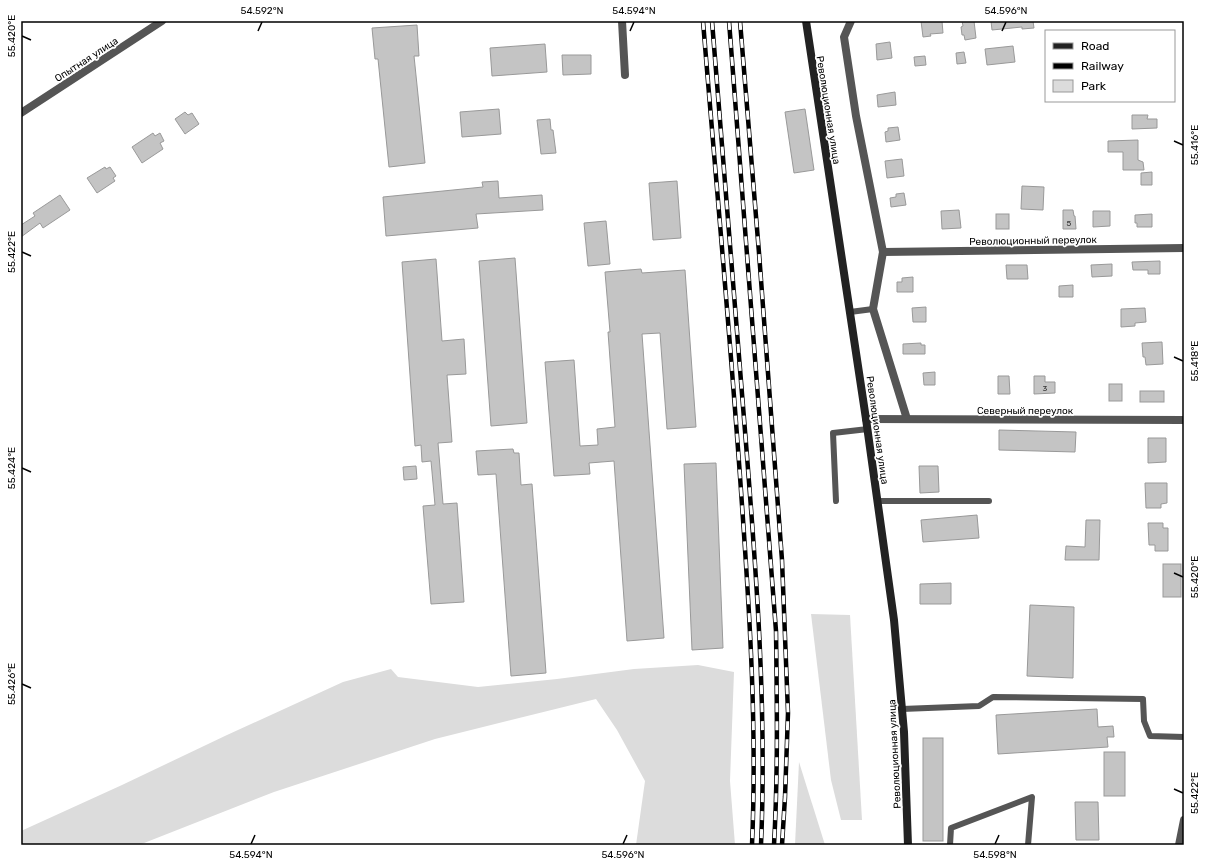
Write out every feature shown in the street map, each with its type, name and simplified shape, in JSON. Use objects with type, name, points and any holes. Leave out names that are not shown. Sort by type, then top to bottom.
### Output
[{"type":"main road","name":"Революционная улица","points":[[806,21],[868,429],[894,620],[904,732],[908,845]]},
{"type":"street","name":"Опытная улица","points":[[21,113],[162,21]]},
{"type":"street","points":[[622,21],[625,75]]},
{"type":"street","points":[[851,21],[844,37],[856,116],[883,252],[873,309],[907,419]]},
{"type":"street","name":"Революционный переулок","points":[[883,252],[1184,248]]},
{"type":"street","name":"Северный переулок","points":[[866,419],[1184,420]]},
{"type":"street","points":[[1179,845],[1184,820]]},
{"type":"lane","points":[[850,312],[873,309]]},
{"type":"lane","points":[[836,502],[833,433],[868,429]]},
{"type":"lane","points":[[878,501],[989,501]]},
{"type":"lane","points":[[902,709],[980,706],[993,697],[1143,699],[1144,721],[1150,736],[1184,738]]},
{"type":"lane","points":[[950,845],[952,828],[1032,797],[1028,845]]},
{"type":"green space","points":[[811,614],[850,615],[862,820],[841,820],[831,780]]},
{"type":"green space","points":[[698,665],[734,672],[730,781],[735,845],[636,845],[645,781],[617,730],[596,699],[435,739],[274,792],[139,845],[21,845],[21,831],[343,682],[391,669],[398,677],[478,687],[634,669]]},
{"type":"green space","points":[[799,762],[825,845],[795,845]]},
{"type":"building","points":[[921,21],[942,21],[943,33],[930,34],[931,36],[923,37]]},
{"type":"building","points":[[962,21],[974,21],[976,38],[965,40],[964,35],[962,35]]},
{"type":"building","points":[[991,21],[1033,21],[1034,28],[1022,29],[1022,27],[992,30]]},
{"type":"building","points":[[417,25],[419,56],[414,56],[425,163],[389,167],[378,59],[375,59],[372,28]]},
{"type":"building","points":[[890,42],[892,58],[877,60],[876,44]]},
{"type":"building","points":[[545,44],[547,72],[492,76],[490,48]]},
{"type":"building","points":[[1013,46],[1015,62],[987,65],[985,49]]},
{"type":"building","points":[[964,52],[966,63],[957,64],[956,53]]},
{"type":"building","points":[[562,55],[591,55],[591,74],[563,75]]},
{"type":"building","points":[[925,56],[926,65],[915,66],[914,57]]},
{"type":"building","points":[[895,92],[896,105],[878,107],[877,95]]},
{"type":"building","points":[[499,109],[501,134],[462,137],[460,112]]},
{"type":"building","points":[[805,109],[814,170],[794,173],[785,112]]},
{"type":"building","points":[[185,112],[188,115],[192,113],[199,124],[185,134],[175,119]]},
{"type":"building","points":[[1132,115],[1148,115],[1147,119],[1157,119],[1157,128],[1132,129]]},
{"type":"building","points":[[550,119],[556,153],[541,154],[537,120]]},
{"type":"building","points":[[898,127],[900,140],[886,142],[885,132],[888,131],[888,128]]},
{"type":"building","points":[[153,133],[155,136],[160,133],[164,141],[160,143],[163,149],[142,163],[132,147]]},
{"type":"building","points":[[1138,140],[1138,160],[1143,162],[1144,170],[1123,170],[1123,152],[1108,152],[1108,141]]},
{"type":"building","points":[[902,159],[904,176],[887,178],[885,161]]},
{"type":"building","points":[[105,167],[106,169],[110,167],[116,176],[113,178],[115,181],[97,193],[87,178]]},
{"type":"building","points":[[1152,172],[1152,185],[1141,185],[1141,173]]},
{"type":"building","points":[[498,181],[499,198],[542,195],[543,210],[476,214],[478,228],[386,236],[383,197],[483,187],[482,182]]},
{"type":"building","points":[[677,181],[681,238],[653,240],[649,183]]},
{"type":"building","points":[[1022,186],[1044,187],[1043,210],[1021,209]]},
{"type":"building","points":[[904,193],[906,205],[891,207],[890,198],[896,197],[896,194]]},
{"type":"building","points":[[60,195],[70,210],[43,228],[40,223],[21,237],[21,225],[35,216],[33,213]]},
{"type":"building","points":[[959,210],[961,228],[942,229],[941,211]]},
{"type":"building","points":[[1063,210],[1073,210],[1076,229],[1063,229]]},
{"type":"building","points":[[1093,211],[1110,211],[1110,226],[1093,227]]},
{"type":"building","points":[[996,214],[1009,214],[1009,229],[996,229]]},
{"type":"building","points":[[1152,214],[1152,227],[1137,227],[1137,223],[1135,223],[1135,215]]},
{"type":"building","points":[[606,221],[610,264],[588,266],[584,223]]},
{"type":"building","points":[[515,258],[527,423],[491,426],[479,261]]},
{"type":"building","points":[[436,259],[442,341],[464,339],[466,374],[447,375],[452,442],[438,443],[443,504],[457,503],[464,602],[431,604],[423,506],[435,505],[431,461],[422,462],[421,445],[415,446],[402,262]]},
{"type":"building","points":[[1160,261],[1160,274],[1148,274],[1148,270],[1133,270],[1132,262]]},
{"type":"building","points":[[1112,264],[1112,276],[1092,277],[1091,265]]},
{"type":"building","points":[[1006,265],[1027,265],[1028,279],[1007,279]]},
{"type":"building","points":[[641,269],[642,273],[685,270],[696,427],[667,429],[660,333],[642,334],[664,638],[627,641],[614,461],[589,463],[590,474],[554,476],[545,362],[574,360],[580,446],[598,445],[597,429],[615,427],[605,272]]},
{"type":"building","points":[[913,277],[913,292],[897,292],[897,282],[902,282],[902,278]]},
{"type":"building","points":[[1073,285],[1073,297],[1059,297],[1059,286]]},
{"type":"building","points":[[926,307],[926,322],[913,322],[912,308]]},
{"type":"building","points":[[1145,308],[1146,322],[1135,323],[1135,326],[1121,327],[1121,309]]},
{"type":"building","points":[[1162,342],[1163,364],[1146,365],[1145,357],[1143,357],[1142,343]]},
{"type":"building","points":[[921,343],[921,345],[925,345],[925,354],[903,354],[903,344]]},
{"type":"building","points":[[935,372],[935,385],[924,385],[923,373]]},
{"type":"building","points":[[998,376],[1009,376],[1010,394],[998,394]]},
{"type":"building","points":[[1034,376],[1045,376],[1045,382],[1055,382],[1055,393],[1034,394]]},
{"type":"building","points":[[1109,384],[1122,384],[1122,401],[1109,401]]},
{"type":"building","points":[[1140,391],[1164,391],[1164,402],[1140,402]]},
{"type":"building","points":[[999,430],[1076,432],[1075,452],[999,450]]},
{"type":"building","points":[[1148,438],[1166,438],[1166,462],[1148,463]]},
{"type":"building","points":[[513,449],[514,453],[519,453],[521,485],[532,484],[546,673],[511,676],[496,474],[478,475],[476,451]]},
{"type":"building","points":[[716,463],[723,648],[692,650],[684,464]]},
{"type":"building","points":[[416,466],[417,479],[404,480],[403,467]]},
{"type":"building","points":[[919,466],[938,466],[939,492],[920,493]]},
{"type":"building","points":[[1145,483],[1167,483],[1167,503],[1161,504],[1161,508],[1146,508]]},
{"type":"building","points":[[977,515],[979,538],[923,542],[921,520]]},
{"type":"building","points":[[1086,520],[1100,520],[1099,560],[1065,560],[1066,546],[1085,547]]},
{"type":"building","points":[[1148,523],[1163,523],[1163,528],[1168,528],[1168,551],[1155,551],[1155,545],[1149,545]]},
{"type":"building","points":[[1163,564],[1181,564],[1181,597],[1163,597]]},
{"type":"building","points":[[951,583],[951,604],[920,604],[920,584]]},
{"type":"building","points":[[1030,605],[1074,607],[1073,678],[1027,676]]},
{"type":"building","points":[[1097,709],[1098,727],[1113,726],[1114,737],[1107,737],[1108,747],[998,754],[996,715]]},
{"type":"building","points":[[923,738],[943,738],[943,841],[923,841]]},
{"type":"building","points":[[1104,752],[1125,752],[1125,796],[1104,796]]},
{"type":"building","points":[[1075,802],[1098,802],[1099,840],[1076,840]]},
{"type":"railway","points":[[703,21],[733,384],[748,590],[754,760],[752,845]]},
{"type":"railway","points":[[712,21],[756,586],[763,741],[761,845]]},
{"type":"railway","points":[[729,21],[776,631],[777,765],[774,845]]},
{"type":"railway","points":[[740,21],[782,560],[788,713],[782,845]]}]
